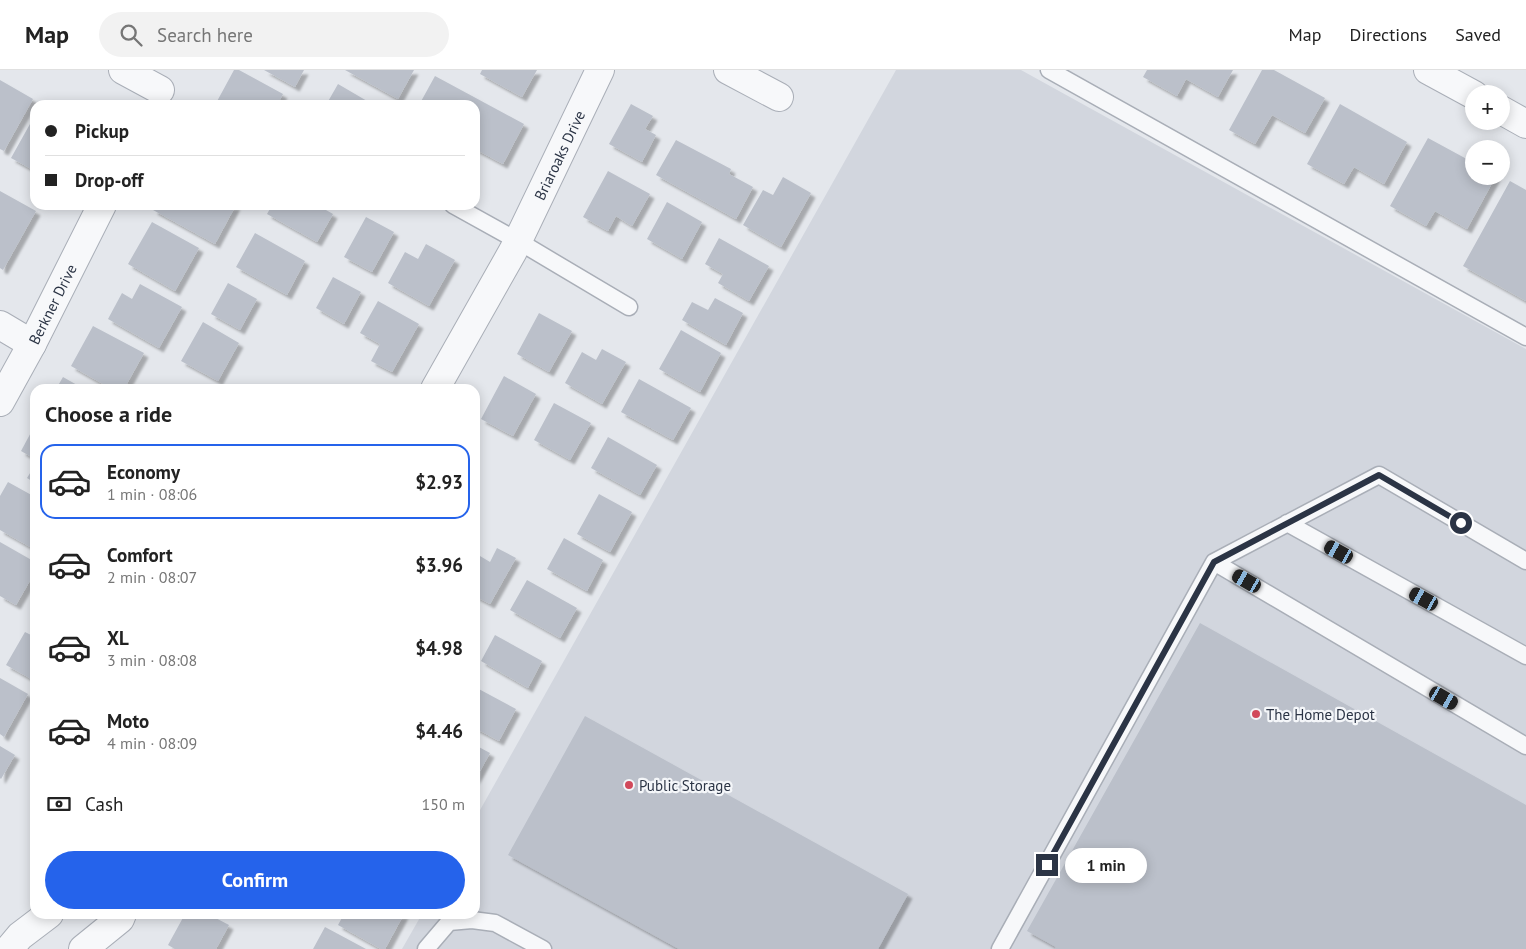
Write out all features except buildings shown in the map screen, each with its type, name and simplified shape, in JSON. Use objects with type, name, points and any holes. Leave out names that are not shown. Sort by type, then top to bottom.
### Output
[{"type":"street","points":[[123,70],[161,88]]},
{"type":"street","name":"Briaroaks Drive","points":[[439,384],[518,241],[600,70]]},
{"type":"street","points":[[728,70],[779,97]]},
{"type":"street","points":[[1428,70],[1465,90]]},
{"type":"street","points":[[1510,115],[1526,124]]},
{"type":"street","name":"Berkner Drive","points":[[0,402],[32,344],[99,210]]},
{"type":"street","points":[[0,325],[32,344]]},
{"type":"street","points":[[9,949],[20,936],[42,919]]},
{"type":"street","points":[[83,949],[120,919]]},
{"type":"lane","points":[[1049,70],[1526,336]]},
{"type":"lane","points":[[462,210],[630,307]]},
{"type":"lane","points":[[1000,949],[1214,562],[1379,475],[1526,561]]},
{"type":"lane","points":[[1288,523],[1526,656]]},
{"type":"lane","points":[[1214,562],[1526,746]]},
{"type":"lane","points":[[426,949],[449,922],[472,920],[495,923],[543,949]]},
{"type":"shaded area","points":[[896,70],[1021,70],[1526,349],[1526,949],[402,949],[419,919],[480,919],[480,810]]},
{"type":"place","name":"The Home Depot","points":[[1256,714]]},
{"type":"place","name":"Public Storage","points":[[629,785]]},
{"type":"route","points":[[1047,865],[1214,562],[1379,475],[1461,523]]}]
